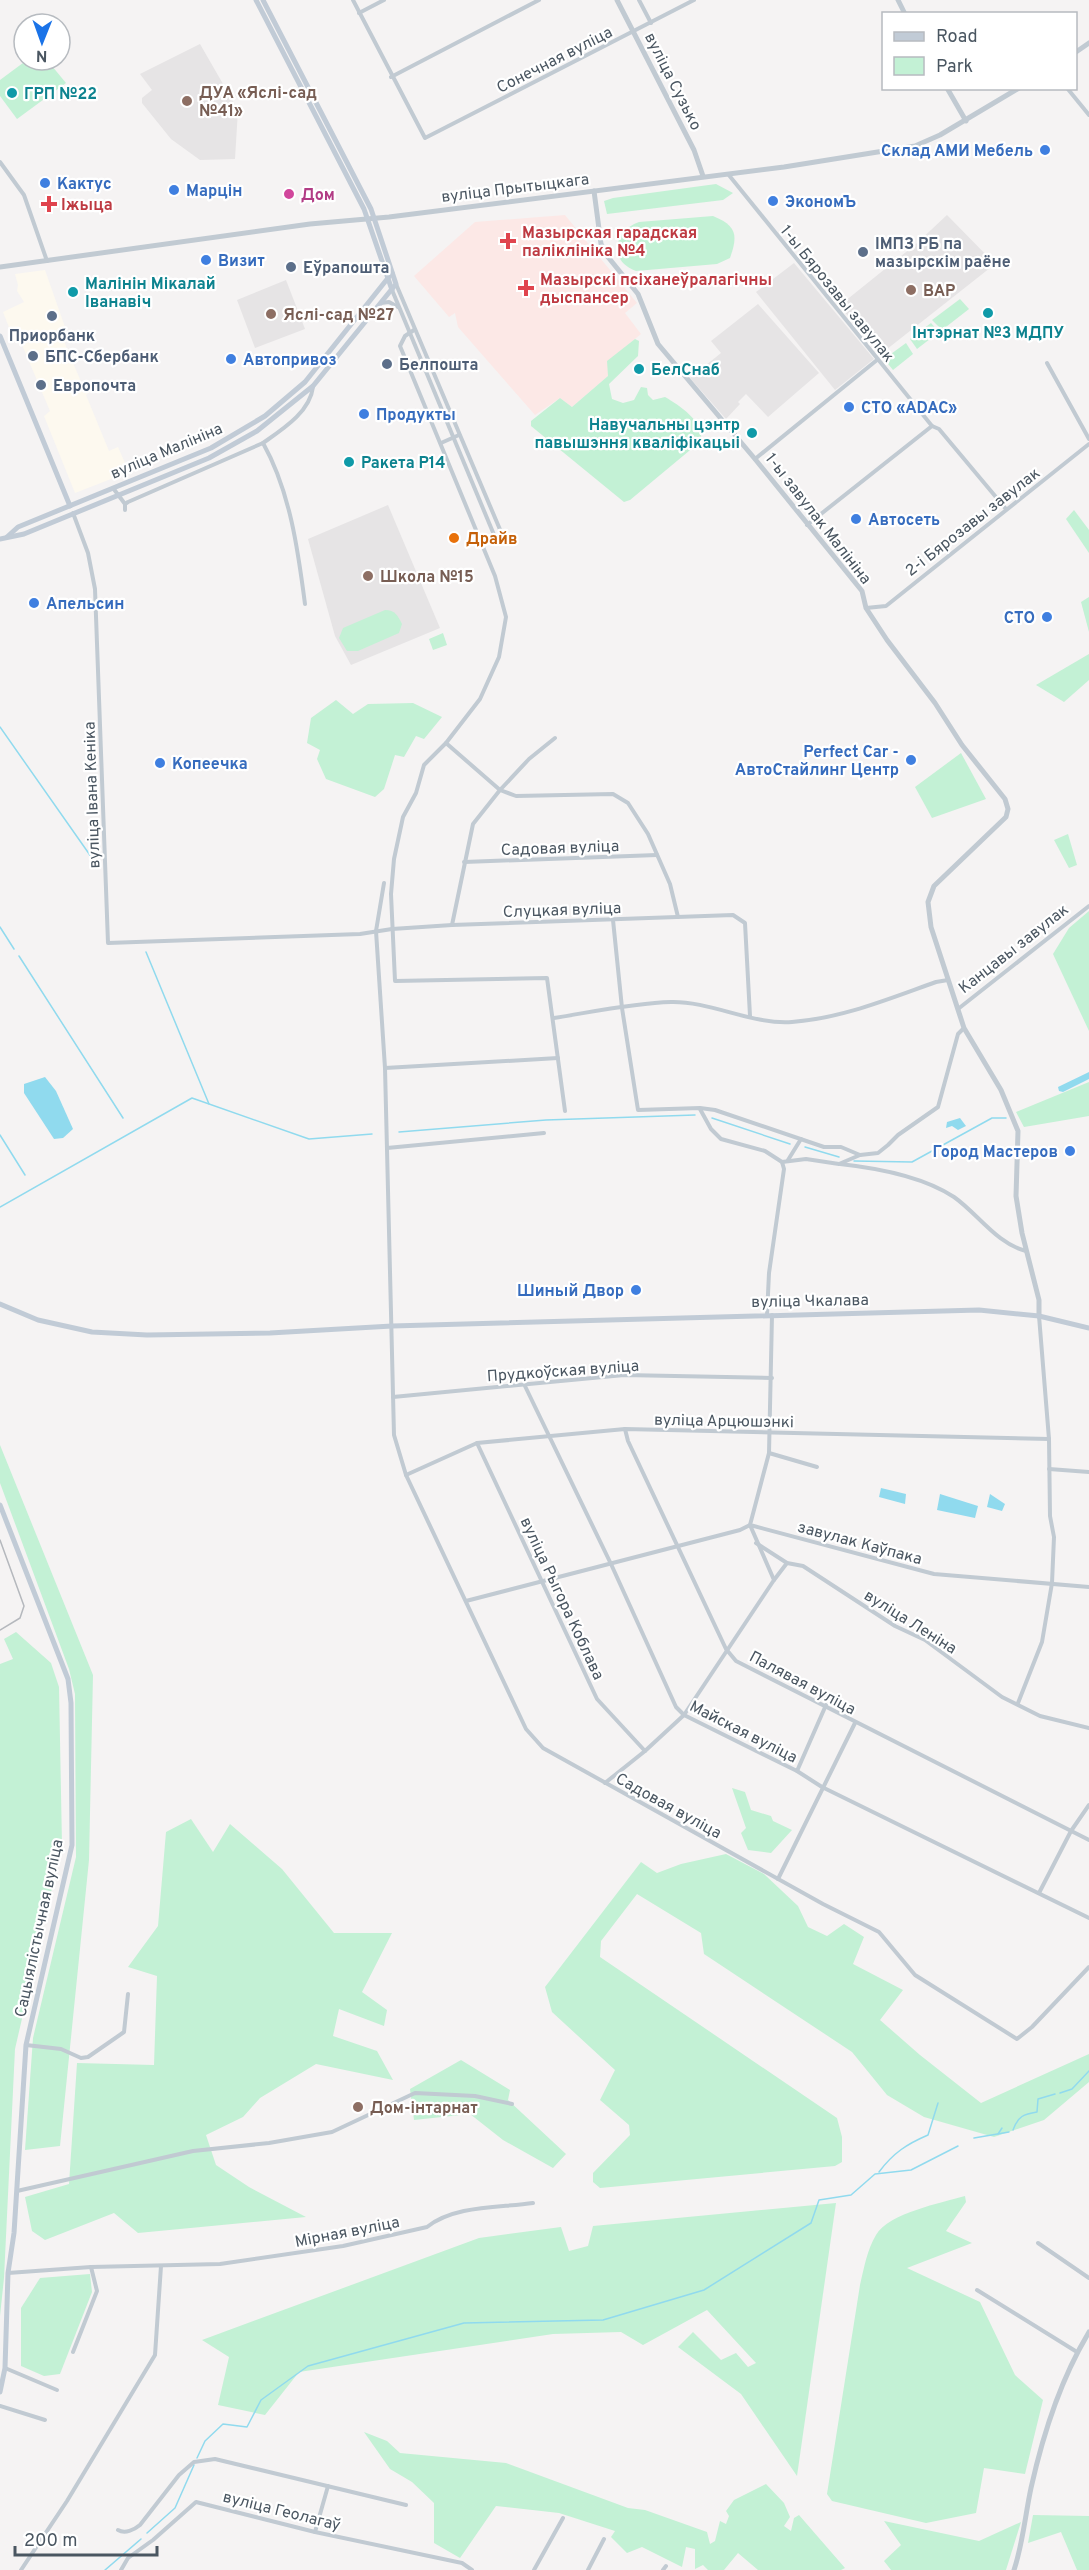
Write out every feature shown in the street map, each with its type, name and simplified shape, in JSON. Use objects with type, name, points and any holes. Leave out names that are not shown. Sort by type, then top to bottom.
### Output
[{"type":"main road","points":[[256,0],[371,219],[392,290]]},
{"type":"main road","points":[[263,0],[371,219],[396,284]]},
{"type":"main road","name":"вуліца Малініна","points":[[7,537],[18,527],[211,448],[242,431],[281,404],[304,382],[392,273]]},
{"type":"main road","name":"вуліца Малініна","points":[[0,539],[19,536],[209,458],[257,431],[313,386],[396,284]]},
{"type":"main road","points":[[0,336],[73,513]]},
{"type":"main road","name":"вуліца Чкалава","points":[[0,1304],[38,1320],[92,1332],[147,1335],[979,1310],[1039,1316],[1089,1328]]},
{"type":"main road","name":"Сацыялістычная вуліца","points":[[0,1505],[65,1671],[71,1703],[71,1855],[26,2045],[17,2191],[8,2273],[5,2368],[0,2392]]},
{"type":"street","points":[[353,0],[391,77],[539,0]]},
{"type":"street","points":[[359,13],[384,0]]},
{"type":"street","name":"вуліца Сузько","points":[[617,0],[694,150],[703,177]]},
{"type":"street","name":"вуліца Сузько","points":[[639,0],[651,22]]},
{"type":"street","name":"Сонечная вуліца","points":[[391,77],[425,138],[694,0]]},
{"type":"street","points":[[948,90],[966,121]]},
{"type":"street","name":"вуліца Прытыцкага","points":[[0,267],[160,244],[727,174],[915,146],[966,121],[1016,90]]},
{"type":"street","points":[[1069,90],[1089,116]]},
{"type":"street","points":[[0,162],[24,195],[47,261]]},
{"type":"street","name":"1-ы Бярозавы завулак","points":[[727,174],[877,360],[1006,509]]},
{"type":"street","name":"1-ы завулак Малініна","points":[[594,191],[601,244],[608,257],[638,294],[658,344],[862,591],[866,608],[887,640],[935,703],[962,745],[999,790],[1008,809],[1006,817],[999,826],[934,886],[928,902],[931,927],[958,1010]]},
{"type":"street","points":[[396,284],[504,539]]},
{"type":"street","points":[[392,290],[497,542]]},
{"type":"street","points":[[380,303],[389,302],[399,307]]},
{"type":"street","points":[[414,330],[409,332],[400,346],[495,576],[506,617],[504,639],[493,674],[480,699],[462,724],[424,765],[416,793],[403,817],[398,835],[391,894],[395,981],[547,978],[566,1111]]},
{"type":"street","points":[[755,459],[877,360]]},
{"type":"street","points":[[1047,363],[1089,439]]},
{"type":"street","name":"вуліца Малініна","points":[[117,495],[125,507],[263,443],[302,411],[311,398],[313,386]]},
{"type":"street","points":[[806,525],[932,426]]},
{"type":"street","points":[[441,443],[459,435]]},
{"type":"street","points":[[263,443],[285,494],[299,557],[305,604]]},
{"type":"street","name":"2-і Бярозавы завулак","points":[[866,608],[886,606],[1089,444]]},
{"type":"street","points":[[113,488],[117,495]]},
{"type":"street","name":"вуліца Івана Кеніка","points":[[73,513],[88,553],[95,589],[108,943],[244,938]]},
{"type":"street","points":[[452,925],[473,824],[528,759],[555,738]]},
{"type":"street","points":[[446,743],[500,790],[516,796],[613,794],[628,802],[648,834],[670,884],[678,918]]},
{"type":"street","name":"Садовая вуліца","points":[[464,862],[657,855]]},
{"type":"street","name":"Садовая вуліца","points":[[384,883],[376,931],[385,1068],[394,1434],[406,1475],[526,1729],[543,1748],[605,1784],[879,1932],[915,1975],[1017,2039],[1032,2027],[1089,1967]]},
{"type":"street","name":"Канцавы завулак","points":[[1039,1316],[1039,1300],[1016,1196],[1018,1131],[1010,1108],[964,1028],[958,1010],[1089,906]]},
{"type":"street","name":"Слуцкая вуліца","points":[[244,938],[360,934],[392,928],[452,925],[613,922],[733,915],[745,923],[750,1016]]},
{"type":"street","points":[[613,922],[622,1008],[638,1110],[699,1108],[715,1110],[824,1147],[841,1148],[860,1155]]},
{"type":"street","points":[[554,1018],[673,1002],[750,1016],[763,1022],[791,1022],[838,1017],[948,980]]},
{"type":"street","points":[[839,1164],[860,1155],[878,1153],[898,1135],[938,1107],[958,1034],[964,1028]]},
{"type":"street","points":[[385,1068],[558,1058]]},
{"type":"street","points":[[699,1108],[711,1129],[721,1139],[765,1151],[782,1162],[784,1169],[769,1273],[772,1378],[768,1432],[769,1453],[750,1525],[774,1580]]},
{"type":"street","points":[[387,1148],[544,1133]]},
{"type":"street","points":[[788,1160],[801,1139]]},
{"type":"street","points":[[782,1162],[806,1160],[866,1167],[921,1182],[953,1196],[1011,1247],[1027,1251]]},
{"type":"street","points":[[1018,1703],[1042,1642],[1052,1583],[1054,1537],[1050,1516],[1049,1439],[1039,1316]]},
{"type":"street","name":"Прудкоўская вуліца","points":[[393,1397],[624,1375],[772,1378]]},
{"type":"street","name":"Майская вуліца","points":[[524,1384],[611,1564],[676,1707],[684,1715],[822,1787],[1089,1918]]},
{"type":"street","name":"вуліца Арцюшэнкі","points":[[406,1475],[477,1443],[625,1429],[1049,1439]]},
{"type":"street","name":"Палявая вуліца","points":[[625,1429],[628,1441],[726,1649],[736,1661],[1089,1840]]},
{"type":"street","name":"вуліца Рыгора Коблава","points":[[477,1443],[597,1699],[645,1751]]},
{"type":"street","points":[[769,1453],[817,1467]]},
{"type":"street","points":[[1049,1469],[1089,1472]]},
{"type":"street","points":[[466,1601],[611,1564],[678,1544],[740,1530],[750,1525]]},
{"type":"street","name":"завулак Каўпака","points":[[750,1525],[934,1574],[1089,1587]]},
{"type":"street","name":"вуліца Леніна","points":[[756,1542],[787,1563],[803,1566],[895,1626],[925,1640],[1002,1697],[1040,1716],[1089,1728]]},
{"type":"street","points":[[605,1784],[684,1715],[726,1649],[787,1563]]},
{"type":"street","points":[[797,1772],[826,1705]]},
{"type":"street","points":[[778,1879],[855,1723]]},
{"type":"street","points":[[1039,1893],[1071,1831],[1089,1805]]},
{"type":"street","points":[[26,2045],[61,2049],[81,2058],[88,2057],[123,2032],[128,1994]]},
{"type":"street","points":[[17,2191],[193,2151],[268,2143],[332,2132],[415,2093],[475,2096],[512,2104]]},
{"type":"street","name":"Мірная вуліца","points":[[8,2273],[91,2267],[220,2264],[299,2253],[427,2227],[436,2220],[476,2209],[533,2203]]},
{"type":"street","points":[[1038,2244],[1089,2278]]},
{"type":"street","points":[[21,2570],[67,2501],[155,2355],[161,2266]]},
{"type":"street","points":[[74,2352],[97,2291],[91,2267]]},
{"type":"street","points":[[977,2290],[1077,2352]]},
{"type":"street","points":[[1014,2570],[1022,2544],[1031,2489],[1047,2428],[1061,2385],[1089,2332]]},
{"type":"street","points":[[5,2368],[57,2390]]},
{"type":"street","points":[[0,2406],[45,2420]]},
{"type":"street","name":"вуліца Геолагаў","points":[[118,2530],[121,2532],[134,2530],[140,2526],[179,2475],[194,2462],[215,2459],[406,2505]]},
{"type":"street","points":[[315,2532],[328,2486]]},
{"type":"street","name":"вуліца Геолагаў","points":[[121,2570],[128,2558],[153,2540],[196,2502],[315,2532],[462,2563],[472,2570]]},
{"type":"street","points":[[534,2570],[563,2518]]},
{"type":"street","points":[[588,2570],[604,2539]]},
{"type":"shaded area","name":"ДУА «Яслі-сад №41»","points":[[200,44],[238,110],[235,159],[200,160],[171,139],[142,103],[142,98],[152,90],[140,74]]},
{"type":"shaded area","points":[[565,215],[637,303],[625,313],[641,334],[608,361],[608,376],[572,407],[560,398],[535,415],[458,327],[455,313],[449,317],[414,276],[475,222]]},
{"type":"shaded area","name":"ВАР","points":[[947,215],[995,264],[882,353],[839,306],[916,244]]},
{"type":"shaded area","points":[[794,263],[874,359],[835,390],[756,292]]},
{"type":"shaded area","points":[[45,270],[65,327],[62,329],[67,337],[63,339],[82,384],[88,384],[90,392],[86,395],[109,451],[118,447],[129,472],[75,493],[44,416],[50,411],[17,333],[12,335],[3,312],[24,302],[17,291],[15,274]]},
{"type":"shaded area","name":"Яслі-сад №27","points":[[286,280],[305,329],[255,348],[237,300]]},
{"type":"shaded area","points":[[758,304],[819,373],[768,417],[746,394],[726,419],[690,378],[721,353],[711,341]]},
{"type":"shaded area","name":"Школа №15","points":[[388,505],[440,628],[351,665],[335,636],[308,539]]},
{"type":"green space","points":[[12,71],[57,72],[66,83],[17,119],[0,96],[0,80]]},
{"type":"green space","points":[[716,184],[733,193],[723,200],[607,214],[604,201],[613,198]]},
{"type":"green space","points":[[713,216],[727,224],[733,232],[734,243],[730,258],[717,264],[636,271],[621,260],[617,246],[619,239],[630,226],[639,222]]},
{"type":"green space","points":[[960,299],[969,309],[942,330],[932,320]]},
{"type":"green space","points":[[931,323],[939,332],[917,349],[910,339]]},
{"type":"green space","points":[[635,339],[639,341],[638,356],[609,384],[612,399],[623,403],[634,400],[641,387],[647,388],[648,395],[653,400],[665,397],[690,415],[699,427],[701,441],[630,500],[624,502],[531,426],[531,421],[560,398],[572,407],[608,376],[607,361]]},
{"type":"green space","points":[[906,343],[913,354],[893,370],[884,359]]},
{"type":"green space","points":[[1074,510],[1089,530],[1089,553],[1066,519]]},
{"type":"green space","points":[[1089,597],[1089,632],[1081,602]]},
{"type":"green space","points":[[385,610],[394,612],[399,618],[402,624],[399,633],[358,651],[347,651],[339,638],[343,628]]},
{"type":"green space","points":[[443,633],[447,645],[433,650],[429,639]]},
{"type":"green space","points":[[1089,654],[1089,680],[1064,702],[1036,685]]},
{"type":"green space","points":[[336,700],[353,714],[368,704],[413,703],[442,717],[424,739],[416,736],[404,757],[395,755],[384,789],[375,797],[326,779],[317,759],[320,750],[307,743],[311,718]]},
{"type":"green space","points":[[961,753],[986,799],[932,818],[915,787]]},
{"type":"green space","points":[[1068,834],[1077,865],[1069,868],[1054,840]]},
{"type":"green space","points":[[1089,911],[1089,1031],[1053,954],[1069,928]]},
{"type":"green space","points":[[1089,1082],[1089,1116],[1024,1127],[1016,1112]]},
{"type":"green space","points":[[0,1445],[93,1675],[89,1860],[60,2146],[25,2150],[33,2038],[76,1857],[75,1694],[69,1669],[0,1483]]},
{"type":"green space","points":[[16,1632],[51,1663],[59,1687],[62,1845],[15,2049],[4,2278],[0,2316],[0,1664],[13,1659],[4,1639]]},
{"type":"green space","points":[[732,1788],[745,1792],[751,1810],[771,1816],[773,1821],[792,1830],[771,1853],[748,1850],[741,1833],[746,1828]]},
{"type":"green space","points":[[191,1819],[213,1852],[230,1824],[282,1869],[334,1933],[392,1933],[362,1992],[387,2010],[384,2026],[339,2009],[333,2036],[377,2051],[393,2080],[316,2064],[260,2098],[243,2117],[206,2135],[216,2165],[249,2187],[306,2217],[138,2233],[114,2213],[45,2240],[32,2231],[25,2197],[69,2184],[77,2063],[154,2065],[157,1976],[128,1967],[158,1926],[166,1832]]},
{"type":"green space","points":[[726,1854],[764,1874],[798,1906],[808,1927],[827,1936],[844,1924],[864,1937],[853,1964],[903,1990],[880,2020],[981,2103],[1089,2054],[1089,2082],[1044,2120],[994,2137],[924,2117],[887,2095],[852,2052],[704,1954],[701,1933],[637,1894],[601,1941],[600,1957],[837,2118],[842,2137],[842,2162],[835,2166],[600,2188],[593,2182],[593,2173],[630,2135],[629,2125],[600,2100],[615,2070],[552,2012],[545,1987],[641,1862],[657,1873],[681,1864]]},
{"type":"green space","points":[[461,2060],[510,2090],[508,2100],[566,2154],[553,2168],[503,2140],[470,2114],[414,2120],[410,2089]]},
{"type":"green space","points":[[965,2196],[966,2202],[946,2231],[972,2243],[907,2268],[980,2302],[1015,2375],[1043,2400],[1025,2474],[984,2468],[976,2513],[926,2523],[832,2501],[827,2494],[860,2285],[870,2247],[876,2235],[892,2221],[916,2210]]},
{"type":"green space","points":[[836,2203],[797,2476],[741,2394],[678,2347],[693,2332],[721,2360],[736,2353],[748,2367],[756,2363],[707,2310],[643,2345],[621,2332],[553,2334],[299,2372],[265,2415],[218,2405],[229,2357],[202,2340],[479,2238],[561,2227],[569,2251],[588,2246],[593,2226]]},
{"type":"green space","points":[[90,2274],[92,2292],[60,2374],[44,2376],[21,2366],[21,2308],[40,2278]]},
{"type":"green space","points":[[364,2432],[387,2441],[400,2453],[506,2463],[628,2508],[645,2510],[707,2532],[710,2544],[715,2541],[720,2521],[726,2524],[729,2516],[726,2511],[734,2500],[766,2484],[784,2503],[790,2517],[784,2526],[791,2531],[794,2518],[799,2515],[845,2568],[841,2570],[758,2570],[738,2553],[724,2570],[708,2570],[703,2565],[695,2569],[695,2549],[686,2547],[682,2567],[642,2547],[627,2553],[611,2537],[615,2531],[559,2513],[496,2506],[460,2558],[434,2543],[434,2503],[412,2482],[390,2469]]},
{"type":"green space","points":[[1033,2515],[1089,2516],[1089,2570],[1077,2570],[1061,2532],[1028,2543]]},
{"type":"green space","points":[[884,2521],[979,2541],[1021,2522],[1006,2570],[891,2570],[884,2561],[901,2545]]},
{"type":"water","points":[[1089,1072],[1089,1079],[1063,1092],[1059,1091],[1058,1087]]},
{"type":"water","points":[[45,1077],[56,1091],[73,1129],[63,1138],[54,1139],[24,1093],[24,1084]]},
{"type":"water","points":[[960,1118],[966,1126],[958,1130],[952,1126],[946,1128],[947,1122]]},
{"type":"water","points":[[881,1488],[906,1494],[905,1504],[879,1497]]},
{"type":"water","points":[[940,1494],[978,1506],[975,1518],[937,1510]]},
{"type":"water","points":[[990,1494],[1005,1504],[1002,1511],[987,1507]]},
{"type":"waterway","points":[[0,727],[92,858]]},
{"type":"waterway","points":[[0,927],[14,949]]},
{"type":"waterway","points":[[146,952],[209,1104]]},
{"type":"waterway","points":[[19,956],[123,1118]]},
{"type":"waterway","points":[[0,1207],[192,1098],[309,1139],[372,1134]]},
{"type":"waterway","points":[[399,1132],[546,1120],[695,1115]]},
{"type":"waterway","points":[[712,1118],[790,1144]]},
{"type":"waterway","points":[[854,1161],[912,1162],[992,1118],[1006,1118]]},
{"type":"waterway","points":[[0,1135],[25,1175]]},
{"type":"waterway","points":[[805,1147],[839,1157]]},
{"type":"waterway","points":[[1060,2093],[1072,2089],[1089,2071]]},
{"type":"waterway","points":[[1013,2130],[1022,2116],[1037,2112],[1038,2099],[1055,2094]]},
{"type":"waterway","points":[[879,2172],[901,2150],[928,2135],[938,2103]]},
{"type":"waterway","points":[[998,2134],[1002,2128]]},
{"type":"waterway","points":[[974,2138],[1009,2132]]},
{"type":"waterway","points":[[197,2458],[205,2441],[223,2424],[247,2427],[261,2400],[308,2366],[464,2323],[603,2320],[704,2290],[811,2223],[819,2200],[851,2195],[875,2174],[911,2170],[958,2146]]},
{"type":"waterway","points":[[147,2533],[175,2508],[194,2465]]},
{"type":"waterway","points":[[105,2570],[141,2539]]},
{"type":"tram line","points":[[0,1540],[24,1606],[20,1618],[0,1630]]},
{"type":"place","name":"ГРП №22","points":[[12,93]]},
{"type":"place","name":"ДУА «Яслі-сад №41»","points":[[187,101]]},
{"type":"place","name":"Склад АМИ Мебель","points":[[1045,150]]},
{"type":"place","name":"Кактус","points":[[45,183]]},
{"type":"place","name":"Марцін","points":[[174,190]]},
{"type":"place","name":"Дом","points":[[289,194]]},
{"type":"place","name":"ЭкономЪ","points":[[773,201]]},
{"type":"place","name":"Іжыца","points":[[49,204]]},
{"type":"place","name":"Мазырская гарадская паліклініка №4","points":[[508,241]]},
{"type":"place","name":"ІМПЗ РБ па мазырскім раёне","points":[[863,252]]},
{"type":"place","name":"Визит","points":[[206,260]]},
{"type":"place","name":"Еўрапошта","points":[[291,267]]},
{"type":"place","name":"Мазырскі псіханеўралагічны дыспансер","points":[[526,288]]},
{"type":"place","name":"ВАР","points":[[911,290]]},
{"type":"place","name":"Малінін Мікалай Іванавіч","points":[[73,292]]},
{"type":"place","name":"Інтэрнат №3 МДПУ","points":[[988,313]]},
{"type":"place","name":"Яслі-сад №27","points":[[271,314]]},
{"type":"place","name":"Приорбанк","points":[[52,316]]},
{"type":"place","name":"БПС-Сбербанк","points":[[33,356]]},
{"type":"place","name":"Автопривоз","points":[[231,359]]},
{"type":"place","name":"Белпошта","points":[[387,364]]},
{"type":"place","name":"БелСнаб","points":[[639,369]]},
{"type":"place","name":"Европочта","points":[[41,385]]},
{"type":"place","name":"СТО «ADAC»","points":[[849,407]]},
{"type":"place","name":"Продукты","points":[[364,414]]},
{"type":"place","name":"Навучальны цэнтр павышэння кваліфікацыі","points":[[752,433]]},
{"type":"place","name":"Ракета Р14","points":[[349,462]]},
{"type":"place","name":"Автосеть","points":[[856,519]]},
{"type":"place","name":"Драйв","points":[[454,538]]},
{"type":"place","name":"Школа №15","points":[[368,576]]},
{"type":"place","name":"Апельсин","points":[[34,603]]},
{"type":"place","name":"СТО","points":[[1047,617]]},
{"type":"place","name":"Perfect Car - АвтоСтайлинг Центр","points":[[911,760]]},
{"type":"place","name":"Копеечка","points":[[160,763]]},
{"type":"place","name":"Город Мастеров","points":[[1070,1151]]},
{"type":"place","name":"Шиный Двор","points":[[636,1290]]},
{"type":"place","name":"Дом-інтарнат","points":[[358,2107]]}]
